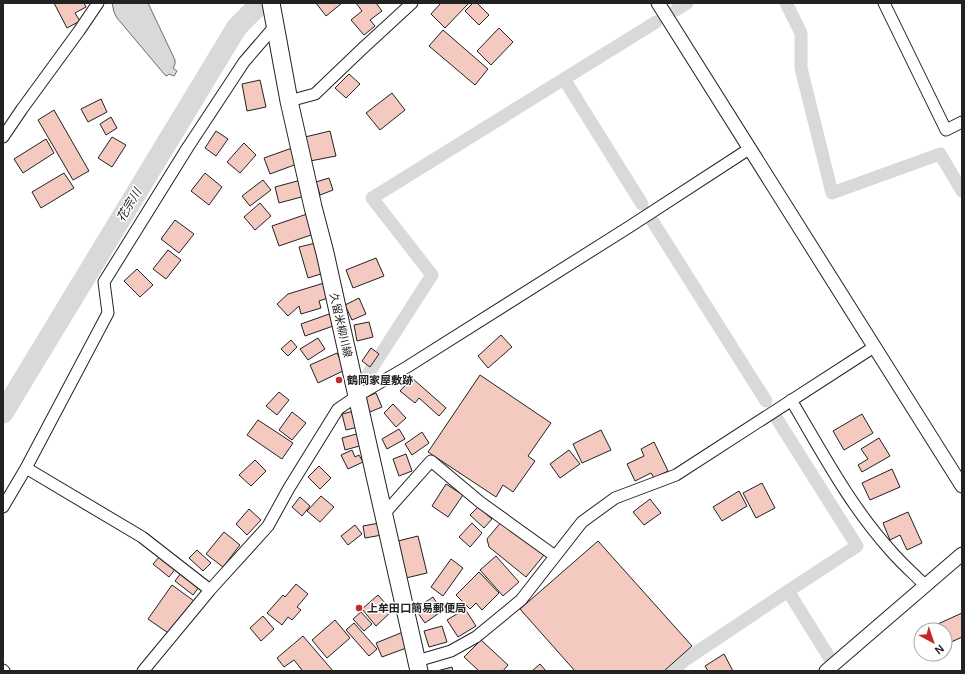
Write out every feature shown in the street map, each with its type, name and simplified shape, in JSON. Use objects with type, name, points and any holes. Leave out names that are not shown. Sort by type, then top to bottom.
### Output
[{"type":"main road","name":"久留米柳川線","points":[[273,13],[313,207],[325,252],[418,666]]},
{"type":"street","points":[[3,137],[98,3]]},
{"type":"street","points":[[290,101],[315,94],[412,3]]},
{"type":"street","points":[[658,3],[962,486]]},
{"type":"street","points":[[884,3],[946,130],[962,122]]},
{"type":"street","points":[[3,507],[26,468],[108,313],[104,282],[188,147],[244,62],[273,13]]},
{"type":"street","points":[[143,671],[210,590],[268,526],[289,488],[338,409],[623,231],[749,149]]},
{"type":"street","points":[[418,666],[451,651],[476,637],[521,600],[582,522],[615,498],[676,475],[874,346]]},
{"type":"street","points":[[791,400],[848,494],[867,522],[891,552],[926,586]]},
{"type":"street","points":[[384,514],[431,461],[480,502],[555,556]]},
{"type":"street","points":[[26,468],[142,537],[210,590]]},
{"type":"street","points":[[826,671],[962,554]]},
{"type":"shaded area","points":[[112,3],[148,3],[175,60],[173,68],[177,71],[174,76],[169,74],[167,76],[165,75],[117,18]]},
{"type":"building","points":[[54,3],[84,3],[86,7],[75,13],[80,21],[67,28]]},
{"type":"building","points":[[316,3],[342,3],[326,16]]},
{"type":"building","points":[[356,3],[376,3],[382,11],[370,20],[375,26],[364,35],[351,20],[362,11]]},
{"type":"building","points":[[441,3],[469,3],[445,28],[431,14]]},
{"type":"building","points":[[473,3],[477,3],[489,15],[479,25],[465,11]]},
{"type":"building","points":[[499,28],[513,42],[491,65],[477,51]]},
{"type":"building","points":[[443,30],[488,69],[475,85],[429,46]]},
{"type":"building","points":[[349,74],[360,84],[346,98],[335,88]]},
{"type":"building","points":[[260,80],[266,107],[247,111],[242,84]]},
{"type":"building","points":[[392,93],[405,110],[380,130],[366,113]]},
{"type":"building","points":[[101,99],[107,112],[88,122],[81,109]]},
{"type":"building","points":[[54,110],[89,171],[73,180],[38,120]]},
{"type":"building","points":[[111,117],[117,128],[106,135],[100,124]]},
{"type":"building","points":[[216,131],[228,139],[216,156],[205,148]]},
{"type":"building","points":[[330,131],[336,156],[310,161],[305,137]]},
{"type":"building","points":[[112,137],[126,145],[112,167],[98,158]]},
{"type":"building","points":[[46,139],[54,153],[23,173],[14,159]]},
{"type":"building","points":[[244,143],[256,155],[240,173],[227,162]]},
{"type":"building","points":[[292,148],[297,164],[270,174],[264,158]]},
{"type":"building","points":[[64,173],[74,188],[41,208],[32,192]]},
{"type":"building","points":[[205,173],[222,187],[209,205],[191,191]]},
{"type":"building","points":[[329,178],[333,190],[320,195],[316,182]]},
{"type":"building","points":[[263,180],[271,190],[250,206],[242,196]]},
{"type":"building","points":[[301,180],[305,196],[279,203],[275,187]]},
{"type":"building","points":[[260,203],[271,216],[255,230],[244,217]]},
{"type":"building","points":[[307,214],[314,234],[279,246],[272,226]]},
{"type":"building","points":[[175,220],[194,234],[179,253],[161,239]]},
{"type":"building","points":[[316,243],[324,273],[308,278],[299,247]]},
{"type":"building","points":[[168,250],[181,260],[166,279],[153,269]]},
{"type":"building","points":[[376,258],[384,276],[353,288],[346,270]]},
{"type":"building","points":[[137,269],[153,285],[140,297],[124,281]]},
{"type":"building","points":[[324,283],[328,298],[319,301],[321,308],[301,314],[299,306],[288,316],[277,304],[288,294]]},
{"type":"building","points":[[359,298],[366,314],[352,320],[345,305]]},
{"type":"building","points":[[332,313],[336,325],[305,336],[301,324]]},
{"type":"building","points":[[369,322],[373,337],[357,341],[354,325]]},
{"type":"building","points":[[501,335],[512,347],[488,368],[478,356]]},
{"type":"building","points":[[318,338],[325,349],[308,360],[300,349]]},
{"type":"building","points":[[291,340],[297,347],[288,356],[281,349]]},
{"type":"building","points":[[371,348],[379,354],[370,367],[362,361]]},
{"type":"building","points":[[337,353],[345,370],[318,383],[310,365]]},
{"type":"building","points":[[480,375],[551,423],[528,456],[535,461],[513,492],[503,485],[496,497],[428,452]]},
{"type":"building","points":[[412,378],[446,408],[439,416],[419,398],[415,403],[400,391]]},
{"type":"building","points":[[279,392],[289,400],[277,415],[266,406]]},
{"type":"building","points":[[376,393],[382,407],[370,412],[364,398]]},
{"type":"building","points":[[393,404],[406,418],[396,427],[384,413]]},
{"type":"building","points":[[354,411],[358,427],[346,430],[342,414]]},
{"type":"building","points":[[292,412],[306,423],[292,440],[279,430]]},
{"type":"building","points":[[862,414],[873,433],[844,450],[833,431]]},
{"type":"building","points":[[258,420],[293,443],[282,459],[247,435]]},
{"type":"building","points":[[399,429],[405,439],[387,449],[382,439]]},
{"type":"building","points":[[601,430],[611,450],[582,463],[573,444]]},
{"type":"building","points":[[422,432],[429,443],[412,455],[405,444]]},
{"type":"building","points":[[360,433],[363,445],[345,450],[342,438]]},
{"type":"building","points":[[879,438],[890,456],[862,472],[858,465],[868,459],[861,449]]},
{"type":"building","points":[[654,442],[668,471],[654,478],[651,473],[635,481],[627,464],[644,456],[641,449]]},
{"type":"building","points":[[352,450],[355,457],[359,455],[363,462],[348,469],[341,455]]},
{"type":"building","points":[[569,450],[580,464],[560,478],[550,464]]},
{"type":"building","points":[[406,454],[412,471],[399,476],[393,459]]},
{"type":"building","points":[[255,460],[266,471],[251,486],[239,475]]},
{"type":"building","points":[[319,466],[331,478],[320,489],[308,477]]},
{"type":"building","points":[[892,469],[900,487],[870,500],[862,483]]},
{"type":"building","points":[[762,483],[775,508],[756,518],[743,493]]},
{"type":"building","points":[[446,484],[463,495],[448,517],[432,506]]},
{"type":"building","points":[[739,491],[747,506],[722,521],[713,507]]},
{"type":"building","points":[[321,496],[334,507],[320,522],[307,511]]},
{"type":"building","points":[[300,497],[310,506],[302,516],[292,507]]},
{"type":"building","points":[[650,499],[661,513],[644,525],[633,512]]},
{"type":"building","points":[[478,507],[492,519],[484,528],[470,515]]},
{"type":"building","points":[[249,509],[261,520],[247,535],[236,524]]},
{"type":"building","points":[[908,512],[922,543],[907,550],[900,535],[890,540],[883,523]]},
{"type":"building","points":[[502,521],[544,555],[526,577],[489,547],[487,539]]},
{"type":"building","points":[[379,523],[382,535],[365,538],[363,526]]},
{"type":"building","points":[[472,523],[482,533],[470,547],[459,537]]},
{"type":"building","points":[[355,525],[362,534],[348,545],[341,536]]},
{"type":"building","points":[[224,532],[240,545],[223,567],[206,554]]},
{"type":"building","points":[[418,536],[427,573],[406,578],[398,541]]},
{"type":"building","points":[[598,541],[692,646],[664,671],[575,671],[520,609]]},
{"type":"building","points":[[197,550],[211,563],[203,571],[189,558]]},
{"type":"building","points":[[161,555],[177,567],[169,577],[153,564]]},
{"type":"building","points":[[496,556],[519,582],[503,596],[480,570]]},
{"type":"building","points":[[451,559],[463,568],[443,596],[431,587]]},
{"type":"building","points":[[479,572],[499,593],[482,610],[476,603],[470,609],[456,595]]},
{"type":"building","points":[[181,573],[199,587],[193,595],[175,581]]},
{"type":"building","points":[[296,584],[308,594],[297,607],[301,610],[292,620],[288,617],[282,625],[267,613],[283,595],[285,597]]},
{"type":"building","points":[[172,585],[194,601],[171,635],[148,619]]},
{"type":"building","points":[[378,595],[392,611],[376,626],[362,609]]},
{"type":"building","points":[[433,597],[442,611],[425,623],[415,609]]},
{"type":"building","points":[[465,609],[476,626],[458,637],[447,620]]},
{"type":"building","points":[[361,612],[372,624],[364,631],[353,619]]},
{"type":"building","points":[[962,613],[962,637],[953,641],[953,622],[942,622]]},
{"type":"building","points":[[263,616],[274,629],[261,641],[250,628]]},
{"type":"building","points":[[335,620],[350,638],[327,658],[312,640]]},
{"type":"building","points":[[354,623],[377,649],[369,656],[346,630]]},
{"type":"building","points":[[442,626],[447,642],[429,647],[424,631]]},
{"type":"building","points":[[403,632],[409,647],[382,657],[376,643]]},
{"type":"building","points":[[303,636],[333,671],[301,671],[302,670],[294,660],[284,667],[277,658]]},
{"type":"building","points":[[481,640],[508,665],[503,671],[479,671],[464,657]]},
{"type":"building","points":[[724,654],[733,671],[708,671],[705,666]]},
{"type":"building","points":[[540,664],[546,671],[532,671]]},
{"type":"building","points":[[452,667],[453,671],[437,671]]},
{"type":"waterway","name":"花宗川","points":[[3,413],[237,27],[261,3]]},
{"type":"waterway","points":[[676,10],[687,3]]},
{"type":"waterway","points":[[786,3],[801,33],[801,68],[832,193],[940,154],[962,191]]},
{"type":"waterway","points":[[365,379],[432,275],[372,198],[656,22]]},
{"type":"waterway","points":[[564,79],[642,204]]},
{"type":"waterway","points":[[653,222],[766,401]]},
{"type":"waterway","points":[[777,419],[857,546],[788,591],[829,657]]},
{"type":"waterway","points":[[673,671],[685,660],[788,591]]},
{"type":"place","name":"鶴岡家屋敷跡","points":[[339,380]]},
{"type":"place","name":"上牟田口簡易郵便局","points":[[359,608]]}]
